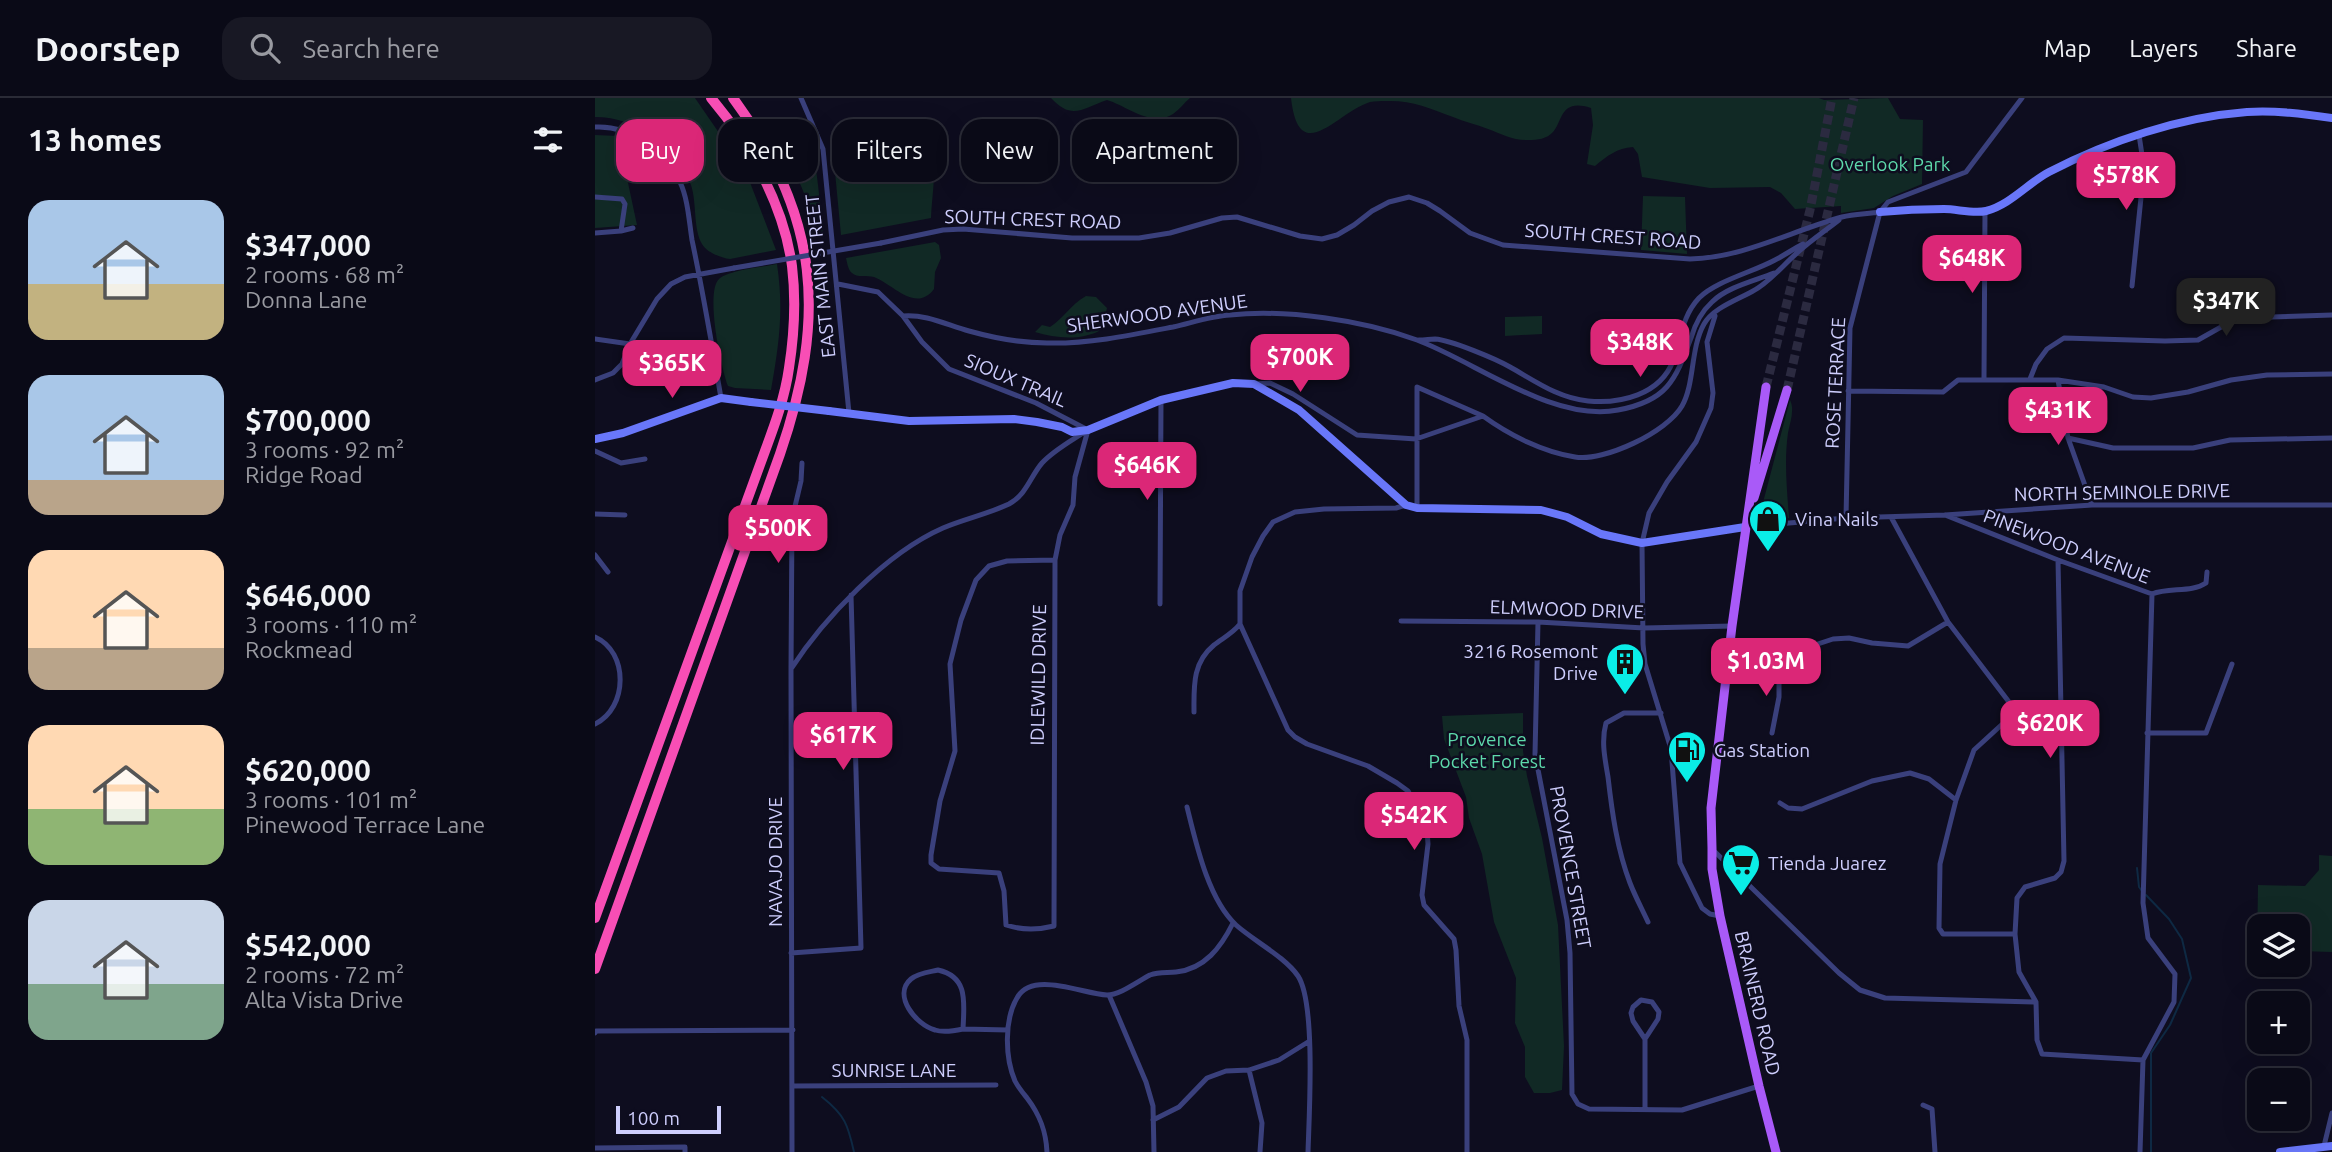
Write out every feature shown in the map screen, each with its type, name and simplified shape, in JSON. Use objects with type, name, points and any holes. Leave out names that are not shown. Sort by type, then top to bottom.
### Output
[{"type":"highway","points":[[595,918],[780,409],[789,369],[794,316],[792,266],[781,220],[758,170],[711,98]]},
{"type":"highway","points":[[595,969],[784,443],[803,375],[810,322],[810,292],[807,260],[796,214],[768,152],[733,98]]},
{"type":"main road","name":"BRAINERD ROAD","points":[[1766,387],[1732,626],[1711,808],[1711,848],[1720,916],[1759,1086],[1778,1151]]},
{"type":"main road","name":"BRAINERD ROAD","points":[[1745,527],[1787,390]]},
{"type":"street","name":"EAST MAIN STREET","points":[[801,98],[823,149],[849,413]]},
{"type":"street","points":[[1880,212],[1888,202],[1966,172],[2021,98]]},
{"type":"street","points":[[1880,212],[1920,209],[1985,211],[2004,203],[2047,173],[2092,152],[2139,135],[2194,120],[2250,112],[2332,118]]},
{"type":"street","points":[[595,127],[628,133],[652,146],[670,165],[681,183],[721,398]]},
{"type":"street","points":[[2132,286],[2144,168],[2139,135]]},
{"type":"street","points":[[595,197],[622,199],[625,204],[621,231]]},
{"type":"street","name":"SOUTH CREST ROAD","points":[[699,274],[943,230],[963,229],[1072,238],[1139,238],[1170,233],[1221,218],[1237,217],[1300,236],[1322,239],[1354,225],[1389,202],[1409,197],[1427,203],[1470,233],[1503,245],[1689,260],[1707,259],[1753,247],[1845,216],[1880,212]]},
{"type":"street","points":[[1984,378],[1985,211]]},
{"type":"street","name":"ROSE TERRACE","points":[[1846,517],[1850,328],[1880,212]]},
{"type":"street","points":[[1417,508],[1417,387],[1483,416],[1524,441],[1577,458],[1601,454],[1639,442],[1677,414],[1683,404],[1693,355],[1705,322],[1737,298],[1755,290],[1845,216]]},
{"type":"street","points":[[595,233],[633,228]]},
{"type":"street","name":"SHERWOOD AVENUE","points":[[1416,340],[1433,339],[1464,348],[1507,365],[1554,393],[1576,399],[1606,402],[1624,399],[1647,390],[1667,374],[1682,327],[1700,297],[1719,284],[1777,260],[1813,240]]},
{"type":"street","name":"SHERWOOD AVENUE","points":[[903,316],[918,315],[971,332],[1048,343],[1100,340],[1228,315],[1289,313],[1352,323],[1416,340],[1530,393],[1580,412],[1619,410],[1651,399],[1667,387],[1681,367],[1696,322],[1713,301],[1774,273]]},
{"type":"street","points":[[595,380],[613,373],[622,364],[630,344],[657,299],[671,284],[699,274]]},
{"type":"street","name":"SIOUX TRAIL","points":[[838,284],[878,292],[903,316],[922,342],[949,369],[1036,404],[1089,430]]},
{"type":"street","points":[[1719,311],[1713,320],[1707,342],[1713,393],[1711,408],[1696,442],[1667,482],[1649,513],[1642,543],[1643,644],[1646,668],[1671,749],[1680,863],[1702,908],[1710,914],[1720,916]]},
{"type":"street","points":[[2030,379],[2036,364],[2047,349],[2064,338],[2198,340],[2237,318],[2332,315]]},
{"type":"street","points":[[595,339],[630,344]]},
{"type":"street","points":[[1848,391],[1944,392],[1958,380],[2030,379],[2104,387],[2119,394],[2151,398],[2267,375],[2332,374]]},
{"type":"street","points":[[2058,380],[2069,438],[2092,505]]},
{"type":"street","points":[[791,670],[806,647],[851,595],[903,551],[941,528],[1009,504],[1024,493],[1042,463],[1066,444],[1089,430],[1161,400],[1233,383],[1270,383],[1293,394],[1357,435],[1416,439],[1483,416]]},
{"type":"street","points":[[1254,384],[1299,410],[1406,505],[1417,508],[1541,510],[1567,517],[1601,534],[1642,543],[1745,527]]},
{"type":"street","points":[[595,439],[622,433],[721,398],[908,421],[1014,419],[1062,427],[1072,432],[1089,430]]},
{"type":"street","points":[[1160,604],[1161,400]]},
{"type":"street","name":"IDLEWILD DRIVE","points":[[1055,560],[1007,561],[989,566],[976,579],[961,620],[950,664],[955,751],[940,801],[931,855],[932,863],[940,869],[999,873],[1004,891],[1006,925],[1042,929],[1053,926],[1055,560],[1060,535],[1073,505],[1075,477],[1089,430]]},
{"type":"street","points":[[2069,438],[2113,448],[2193,448],[2230,440],[2332,438]]},
{"type":"street","points":[[595,451],[621,463],[645,459]]},
{"type":"street","name":"NAVAJO DRIVE","points":[[792,1152],[792,519],[801,481],[802,463]]},
{"type":"street","points":[[1406,505],[1396,508],[1295,512],[1273,522],[1244,575],[1240,591],[1240,624],[1288,730],[1307,744],[1368,766],[1397,783],[1408,792],[1422,818],[1427,830],[1428,844],[1422,895],[1424,905],[1454,939],[1456,950],[1459,1006],[1467,1040],[1467,1152]]},
{"type":"street","name":"NORTH SEMINOLE DRIVE","points":[[1745,527],[1846,517],[1945,516],[2092,505],[2332,505]]},
{"type":"street","points":[[595,514],[625,514]]},
{"type":"street","name":"PINEWOOD AVENUE","points":[[1945,516],[2152,594],[2143,904],[2148,938],[2175,974],[2174,1002],[2143,1060],[2140,1152]]},
{"type":"street","points":[[1891,517],[1948,622],[2009,702],[2011,711],[2009,718],[1996,732],[1974,750],[1956,800],[1940,864],[1939,928],[1943,934],[2015,933]]},
{"type":"street","points":[[595,555],[608,572]]},
{"type":"street","points":[[2058,560],[2064,861],[2061,872],[2055,878],[2025,887],[2017,898],[2015,933],[2019,972],[2036,1002],[2038,1040],[2042,1054],[2143,1060]]},
{"type":"street","points":[[2152,594],[2163,589],[2200,587],[2206,583],[2207,572]]},
{"type":"street","points":[[791,953],[861,948],[851,595]]},
{"type":"street","name":"ELMWOOD DRIVE","points":[[1401,621],[1538,622],[1644,628],[1732,626]]},
{"type":"street","name":"PROVENCE STREET","points":[[1538,622],[1535,754],[1567,919],[1572,1094],[1578,1104],[1589,1109],[1644,1108]]},
{"type":"street","points":[[1727,674],[1833,639],[1849,638],[1908,646],[1948,622]]},
{"type":"street","points":[[1194,712],[1195,676],[1199,664],[1206,652],[1240,624]]},
{"type":"street","points":[[595,637],[605,642],[615,655],[619,663],[620,684],[611,711],[595,724]]},
{"type":"street","points":[[1768,662],[1779,683],[1772,733]]},
{"type":"street","points":[[2147,733],[2206,733],[2232,664]]},
{"type":"street","points":[[1648,922],[1630,884],[1623,861],[1612,813],[1603,732],[1606,723],[1624,713],[1661,713]]},
{"type":"street","points":[[1780,803],[1788,808],[1802,809],[1872,781],[1910,773],[1929,779],[1956,800]]},
{"type":"street","points":[[1187,807],[1204,871],[1222,908],[1233,923],[1299,977],[1307,1005],[1310,1076],[1308,1152]]},
{"type":"street","points":[[1711,848],[1839,974],[1860,990],[1885,998],[2036,1002]]},
{"type":"street","points":[[1047,1152],[1047,1135],[1038,1112],[1016,1083],[1010,1062],[1008,1030],[1011,1012],[1018,996],[1030,987],[1044,984],[1109,995],[1157,973],[1192,970],[1203,964],[1225,938],[1233,923]]},
{"type":"street","points":[[963,1029],[963,993],[958,981],[949,973],[938,970],[912,978],[904,987],[904,1000],[920,1021],[934,1030],[1008,1030]]},
{"type":"street","points":[[1109,995],[1153,1105],[1153,1152]]},
{"type":"street","points":[[1645,1039],[1631,1013],[1641,1000],[1651,1002],[1659,1012],[1658,1019],[1645,1039],[1644,1108],[1682,1110],[1759,1086]]},
{"type":"street","points":[[595,1032],[793,1030]]},
{"type":"street","points":[[1153,1120],[1179,1107],[1207,1078],[1226,1071],[1249,1070],[1279,1060],[1308,1042]]},
{"type":"street","points":[[1249,1070],[1262,1123],[1260,1152]]},
{"type":"street","name":"SUNRISE LANE","points":[[792,1086],[996,1085]]},
{"type":"street","points":[[1923,1105],[1932,1109],[1935,1152]]},
{"type":"street","points":[[2280,1152],[2328,1146],[2332,1114]]},
{"type":"street","points":[[595,1148],[685,1147],[685,1152]]},
{"type":"green space","points":[[595,98],[695,98],[718,131],[718,182],[750,182],[776,250],[730,259],[718,256],[702,244],[697,231],[690,182],[704,182],[704,119],[595,117]]},
{"type":"green space","points":[[1051,98],[1190,98],[1173,114],[1157,119],[1107,100],[1078,111],[1058,105]]},
{"type":"green space","name":"Overlook Park","points":[[1291,98],[1888,98],[1900,119],[1923,120],[1922,184],[1893,196],[1874,208],[1841,213],[1841,206],[1795,209],[1781,193],[1770,187],[1710,188],[1642,177],[1638,154],[1633,147],[1617,151],[1595,166],[1587,164],[1593,125],[1591,108],[1568,108],[1553,132],[1539,139],[1508,137],[1420,105],[1395,101],[1370,102],[1333,124],[1311,133],[1302,130],[1295,119]]},
{"type":"green space","points":[[595,135],[616,136],[616,182],[628,182],[637,225],[595,228]]},
{"type":"green space","points":[[799,182],[818,182],[823,234],[816,236]]},
{"type":"green space","points":[[836,182],[934,182],[931,218],[841,235]]},
{"type":"green space","points":[[1643,196],[1685,197],[1687,254],[1641,250]]},
{"type":"green space","points":[[935,242],[939,245],[941,258],[935,272],[934,289],[927,296],[920,298],[905,295],[874,277],[854,275],[846,258]]},
{"type":"green space","points":[[777,264],[780,327],[771,390],[728,386],[716,331],[715,287],[719,279],[730,273]]},
{"type":"green space","points":[[1086,296],[1096,297],[1107,308],[1099,331],[1067,338],[1035,332],[1042,325],[1050,327]]},
{"type":"green space","points":[[1542,316],[1542,334],[1505,336],[1505,317]]},
{"type":"green space","points":[[1790,400],[1792,412],[1786,465],[1789,518],[1767,519],[1761,510]]},
{"type":"green space","name":"Provence Pocket Forest","points":[[1523,713],[1523,751],[1527,776],[1558,925],[1564,1046],[1562,1090],[1550,1093],[1534,1093],[1525,1077],[1525,1047],[1515,1023],[1516,978],[1494,922],[1482,854],[1469,818],[1466,797],[1444,739],[1442,716]]},
{"type":"green space","points":[[2319,855],[2332,856],[2332,952],[2310,951],[2310,914],[2258,914],[2258,885],[2305,886],[2319,870]]},
{"type":"waterway","points":[[2137,868],[2142,891]]},
{"type":"waterway","points":[[2146,895],[2169,919],[2182,939],[2191,978],[2170,1025],[2151,1053],[2151,1152]]},
{"type":"waterway","points":[[822,1097],[836,1109],[844,1121],[854,1152]]},
{"type":"tunnel","points":[[1766,387],[1810,210],[1832,98]]},
{"type":"tunnel","points":[[1787,390],[1854,98]]},
{"type":"place","name":"Vina Nails","points":[[1768,553]]},
{"type":"place","name":"3216 Rosemont Drive","points":[[1625,696]]},
{"type":"place","name":"Gas Station","points":[[1687,784]]},
{"type":"place","name":"Tienda Juarez","points":[[1741,897]]}]
